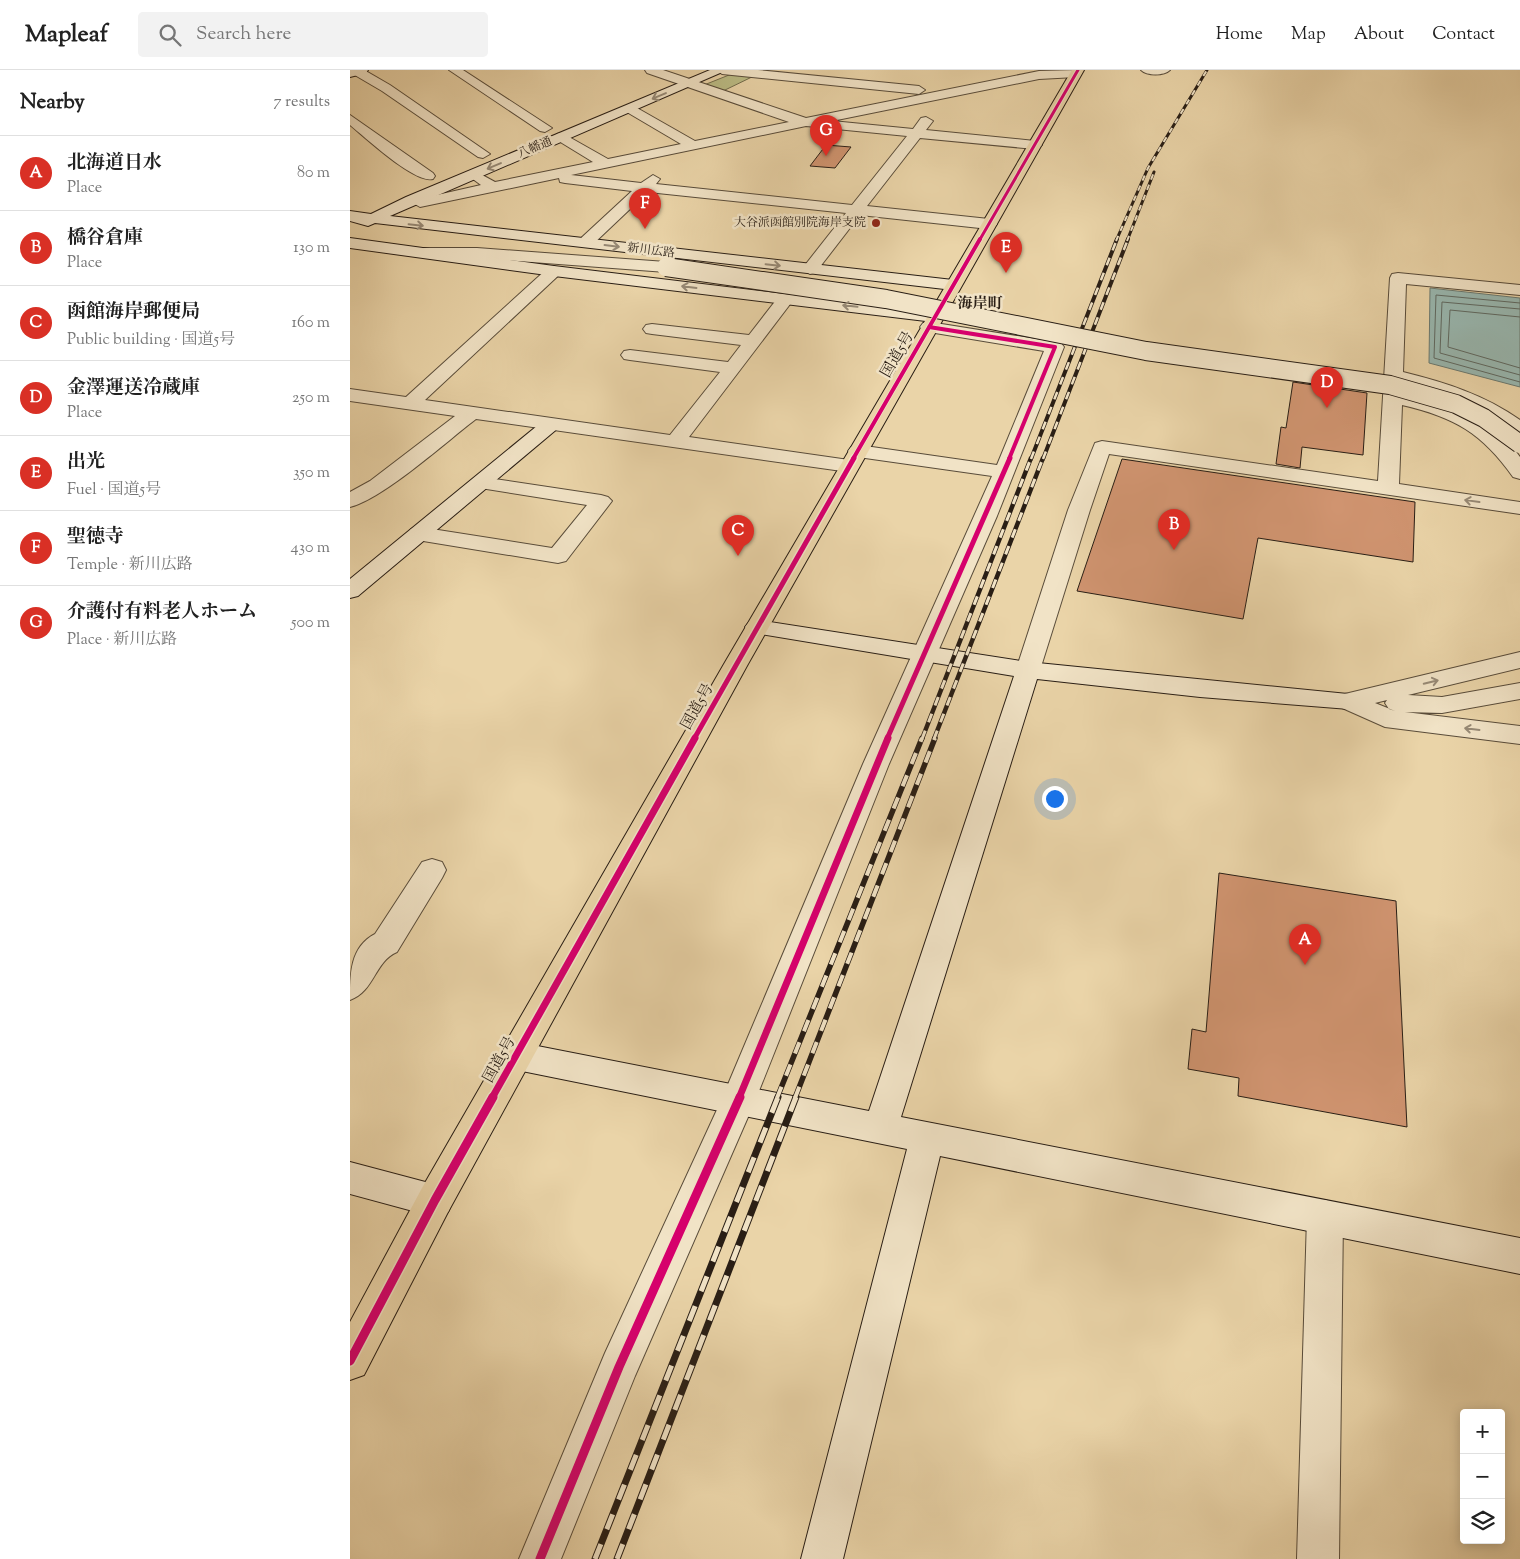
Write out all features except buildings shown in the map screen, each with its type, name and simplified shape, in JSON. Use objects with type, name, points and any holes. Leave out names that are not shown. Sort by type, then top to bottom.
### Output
[{"type":"highway","name":"国道5号","points":[[350,1361],[435,1200],[757,627],[1077,71]]},
{"type":"street","points":[[458,72],[479,70]]},
{"type":"street","points":[[651,70],[671,77]]},
{"type":"street","points":[[721,70],[776,73],[947,93]]},
{"type":"street","name":"八幡通","points":[[573,117],[671,77],[689,76],[721,70]]},
{"type":"street","points":[[818,93],[859,84],[876,70]]},
{"type":"street","points":[[1147,70],[1164,70]]},
{"type":"street","points":[[356,71],[487,152],[465,161]]},
{"type":"street","points":[[420,203],[540,176],[947,93],[1039,75],[1077,71]]},
{"type":"street","name":"八幡通","points":[[458,72],[550,126],[528,136]]},
{"type":"street","points":[[689,76],[760,107],[803,122],[1035,145]]},
{"type":"street","name":"八幡通","points":[[350,228],[630,108],[689,76]]},
{"type":"street","points":[[810,269],[959,78]]},
{"type":"street","points":[[760,107],[779,102]]},
{"type":"street","points":[[630,108],[690,146]]},
{"type":"street","points":[[350,118],[415,169],[433,174],[411,184]]},
{"type":"street","points":[[562,137],[605,163]]},
{"type":"street","points":[[585,243],[690,146]]},
{"type":"street","points":[[473,174],[493,187]]},
{"type":"street","points":[[540,176],[989,224]]},
{"type":"street","name":"新川広路","points":[[353,209],[371,220],[953,285]]},
{"type":"street","points":[[456,229],[499,240],[666,267],[877,297],[1146,352],[1390,385],[1456,404],[1484,418],[1520,444]]},
{"type":"street","points":[[350,243],[554,271],[786,299],[931,322],[1055,347],[1004,472],[876,764],[738,1101],[619,1368],[540,1559]]},
{"type":"street","points":[[424,253],[477,253],[666,267]]},
{"type":"street","points":[[411,403],[554,271]]},
{"type":"street","points":[[1388,489],[1398,278],[1520,290]]},
{"type":"street","points":[[675,442],[786,299]]},
{"type":"street","points":[[652,329],[752,341]]},
{"type":"street","points":[[630,355],[732,368]]},
{"type":"street","points":[[1392,375],[1461,394],[1503,416],[1520,429]]},
{"type":"street","points":[[350,395],[675,442],[1004,472]]},
{"type":"street","points":[[1392,397],[1420,403],[1454,415],[1482,430],[1504,449],[1520,473]]},
{"type":"street","points":[[350,501],[377,486],[472,413]]},
{"type":"street","points":[[350,591],[550,425]]},
{"type":"street","points":[[880,1129],[1102,447],[1520,508]]},
{"type":"street","points":[[419,534],[558,556],[601,501],[481,482]]},
{"type":"street","points":[[757,627],[1028,670],[1200,689],[1349,701],[1442,705],[1520,691]]},
{"type":"street","points":[[1349,701],[1520,660]]},
{"type":"street","points":[[1349,701],[1385,718],[1520,735]]},
{"type":"street","points":[[350,987],[377,947],[386,943],[432,870]]},
{"type":"street","points":[[517,1056],[1520,1256]]},
{"type":"street","points":[[822,1559],[927,1138]]},
{"type":"street","points":[[350,1178],[435,1200]]},
{"type":"street","points":[[1318,1559],[1325,1217]]},
{"type":"green space","points":[[734,73],[756,75],[723,91],[704,85]]},
{"type":"water","points":[[1430,288],[1520,298],[1520,387],[1429,363]]},
{"type":"railway","points":[[1116,241],[1148,168],[1207,70]]},
{"type":"railway","points":[[1127,241],[1154,172]]},
{"type":"railway","points":[[1031,459],[1117,239]]},
{"type":"railway","points":[[1043,459],[1128,239]]},
{"type":"railway","points":[[922,739],[1031,458]]},
{"type":"railway","points":[[934,739],[1043,458]]},
{"type":"railway","points":[[777,1098],[922,738]]},
{"type":"railway","points":[[795,1098],[935,738]]},
{"type":"railway","points":[[595,1559],[778,1097]]},
{"type":"railway","points":[[617,1559],[796,1097]]},
{"type":"cycle path","points":[[350,1361],[435,1200],[736,664],[934,317],[1078,70]]},
{"type":"cycle path","points":[[540,1559],[619,1367],[738,1101],[876,764],[986,516],[1055,347],[929,327]]},
{"type":"place","name":"介護付有料老人ホーム","points":[[826,156]]},
{"type":"place","name":"大谷派函館別院海岸支院","points":[[876,223]]},
{"type":"place","name":"聖徳寺","points":[[645,229]]},
{"type":"place","name":"出光","points":[[1006,273]]},
{"type":"place","name":"金澤運送冷蔵庫","points":[[1327,408]]},
{"type":"place","name":"橋谷倉庫","points":[[1174,550]]},
{"type":"place","name":"函館海岸郵便局","points":[[738,556]]},
{"type":"place","name":"北海道日水","points":[[1305,965]]},
{"type":"district","name":"海岸町","points":[[980,304]]}]
